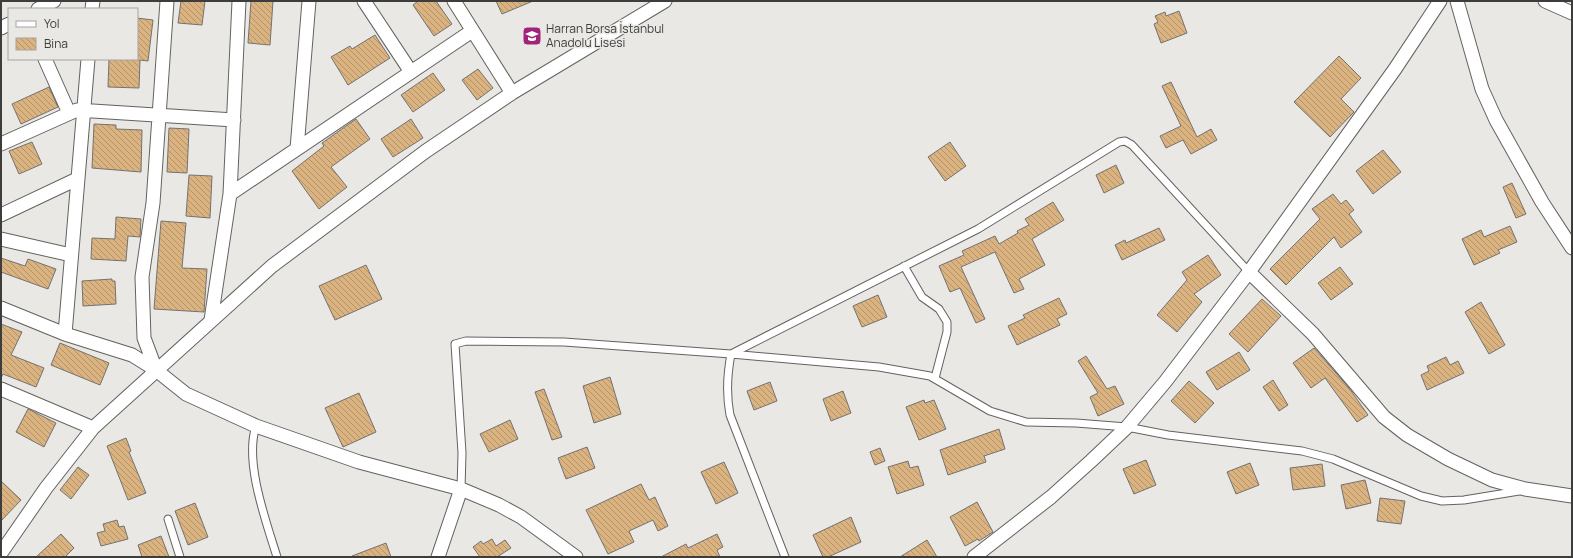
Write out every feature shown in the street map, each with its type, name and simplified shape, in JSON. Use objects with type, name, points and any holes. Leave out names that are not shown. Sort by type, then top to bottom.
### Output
[{"type":"street","points":[[40,8],[54,1]]},
{"type":"street","points":[[156,370],[144,338],[142,277],[153,203],[160,114],[166,1]]},
{"type":"street","points":[[211,320],[230,194],[239,1]]},
{"type":"street","points":[[297,149],[309,1]]},
{"type":"street","points":[[364,1],[411,72]]},
{"type":"street","points":[[454,1],[512,93]]},
{"type":"street","points":[[1,553],[46,488],[93,428],[272,266],[357,201],[426,151],[512,93],[665,1]]},
{"type":"street","points":[[974,557],[1051,497],[1127,427],[1165,382],[1249,272],[1395,69],[1440,1]]},
{"type":"street","points":[[1457,1],[1482,89],[1517,159],[1572,248]]},
{"type":"street","points":[[1545,1],[1572,13]]},
{"type":"street","points":[[230,194],[472,31]]},
{"type":"street","points":[[44,60],[69,113]]},
{"type":"street","points":[[65,334],[88,60]]},
{"type":"street","points":[[1,144],[76,110],[160,114],[234,120]]},
{"type":"street","points":[[1,214],[77,179]]},
{"type":"street","points":[[1,240],[71,256]]},
{"type":"street","points":[[1249,272],[1313,334],[1374,406],[1396,426],[1424,446],[1492,480],[1525,490],[1572,496]]},
{"type":"street","points":[[1,308],[65,334],[132,355],[156,370],[186,394],[256,426],[359,462],[461,489],[499,505],[521,517],[576,557]]},
{"type":"street","points":[[132,355],[144,338]]},
{"type":"street","points":[[1,389],[93,428]]},
{"type":"street","points":[[438,557],[461,489]]},
{"type":"lane","points":[[731,354],[978,229],[1119,142],[1125,141],[1132,145],[1249,272]]},
{"type":"lane","points":[[904,266],[922,297],[939,310],[947,322],[947,332],[934,378]]},
{"type":"lane","points":[[461,489],[462,453],[455,344],[466,341],[564,342],[731,354],[918,372],[934,378],[990,411],[1026,422],[1076,423],[1127,427],[1168,435],[1302,451],[1320,455],[1432,499],[1464,500],[1525,490]]},
{"type":"lane","points":[[731,354],[726,380],[730,415],[785,557]]},
{"type":"lane","points":[[256,426],[252,437],[253,459],[261,500],[277,557]]},
{"type":"lane","points":[[168,519],[180,557]]},
{"type":"building","points":[[181,1],[205,1],[202,25],[178,23]]},
{"type":"building","points":[[251,1],[273,1],[270,45],[248,43]]},
{"type":"building","points":[[418,1],[436,1],[452,24],[434,36],[413,5]]},
{"type":"building","points":[[496,1],[533,1],[502,14]]},
{"type":"building","points":[[1179,11],[1187,33],[1161,43],[1154,24],[1158,22],[1155,16],[1165,12],[1166,16]]},
{"type":"building","points":[[138,18],[153,20],[148,61],[140,60],[139,88],[108,87],[109,60],[138,60]]},
{"type":"building","points":[[375,35],[390,58],[348,85],[331,57],[350,46],[352,49]]},
{"type":"building","points":[[1339,56],[1361,78],[1341,99],[1354,112],[1330,137],[1294,102]]},
{"type":"building","points":[[478,69],[493,88],[477,100],[462,80]]},
{"type":"building","points":[[433,73],[445,90],[413,112],[401,95]]},
{"type":"building","points":[[1171,82],[1197,137],[1211,129],[1217,140],[1191,154],[1183,140],[1166,148],[1160,136],[1181,126],[1162,86]]},
{"type":"building","points":[[49,87],[58,107],[21,124],[12,104]]},
{"type":"building","points":[[356,119],[370,139],[331,167],[347,187],[319,209],[292,171],[324,146],[322,143]]},
{"type":"building","points":[[411,119],[423,138],[393,157],[381,139]]},
{"type":"building","points":[[94,124],[116,125],[116,129],[142,130],[141,172],[92,168]]},
{"type":"building","points":[[169,128],[189,129],[187,173],[167,172]]},
{"type":"building","points":[[32,142],[42,164],[19,174],[9,151]]},
{"type":"building","points":[[950,142],[966,166],[945,181],[928,157]]},
{"type":"building","points":[[1383,150],[1401,172],[1373,194],[1356,171]]},
{"type":"building","points":[[1116,165],[1124,183],[1104,193],[1096,175]]},
{"type":"building","points":[[189,175],[212,176],[210,218],[186,216]]},
{"type":"building","points":[[1512,183],[1526,214],[1516,218],[1503,187]]},
{"type":"building","points":[[1333,194],[1341,204],[1346,200],[1354,210],[1349,214],[1362,232],[1341,248],[1334,237],[1286,285],[1270,269],[1320,219],[1312,209]]},
{"type":"building","points":[[1053,202],[1064,220],[1032,239],[1045,265],[1019,279],[1024,289],[1014,293],[995,252],[961,267],[985,319],[976,323],[960,288],[950,292],[939,266],[964,255],[962,251],[995,236],[999,244],[1018,233],[1017,231],[1029,225],[1025,219]]},
{"type":"building","points":[[116,217],[141,219],[140,237],[128,236],[126,261],[91,259],[92,238],[115,239]]},
{"type":"building","points":[[161,221],[186,223],[182,268],[207,269],[204,312],[154,309]]},
{"type":"building","points":[[1510,226],[1517,242],[1498,250],[1500,253],[1474,265],[1462,239],[1481,230],[1484,237]]},
{"type":"building","points":[[1159,228],[1165,240],[1122,260],[1115,245],[1125,240],[1126,243]]},
{"type":"building","points":[[1208,255],[1221,275],[1194,294],[1202,302],[1177,332],[1157,315],[1187,280],[1182,272]]},
{"type":"building","points":[[1,258],[25,266],[28,259],[56,269],[48,289],[1,272]]},
{"type":"building","points":[[366,265],[382,299],[335,320],[319,286]]},
{"type":"building","points":[[1340,267],[1353,284],[1331,300],[1318,283]]},
{"type":"building","points":[[112,279],[112,281],[115,281],[116,304],[83,306],[82,281]]},
{"type":"building","points":[[878,295],[887,317],[862,327],[853,306]]},
{"type":"building","points":[[1059,298],[1067,314],[1057,319],[1060,325],[1017,345],[1008,326],[1025,318],[1023,315]]},
{"type":"building","points":[[1262,299],[1281,316],[1248,352],[1229,334]]},
{"type":"building","points":[[1481,302],[1505,345],[1489,354],[1465,312]]},
{"type":"building","points":[[1,324],[22,332],[11,355],[44,368],[36,387],[3,374],[1,378]]},
{"type":"building","points":[[60,343],[109,363],[100,385],[51,365]]},
{"type":"building","points":[[1314,348],[1349,388],[1368,415],[1357,422],[1325,378],[1311,388],[1293,363]]},
{"type":"building","points":[[1239,352],[1250,370],[1217,390],[1206,372]]},
{"type":"building","points":[[1086,356],[1107,389],[1115,386],[1124,404],[1098,416],[1090,397],[1098,393],[1078,361]]},
{"type":"building","points":[[1446,357],[1450,365],[1458,361],[1464,373],[1427,390],[1421,375],[1429,371],[1427,366]]},
{"type":"building","points":[[610,377],[621,414],[594,423],[583,386]]},
{"type":"building","points":[[1273,380],[1288,405],[1279,411],[1263,387]]},
{"type":"building","points":[[1189,381],[1214,403],[1195,423],[1171,401]]},
{"type":"building","points":[[770,382],[777,401],[754,410],[747,391]]},
{"type":"building","points":[[544,389],[562,437],[552,440],[535,392]]},
{"type":"building","points":[[843,391],[851,413],[831,421],[823,399]]},
{"type":"building","points":[[359,393],[376,432],[343,447],[325,408]]},
{"type":"building","points":[[924,400],[925,403],[934,400],[946,429],[919,440],[906,407]]},
{"type":"building","points":[[28,409],[56,423],[44,447],[16,432]]},
{"type":"building","points":[[510,420],[518,439],[489,452],[480,434]]},
{"type":"building","points":[[999,429],[1005,449],[984,456],[986,462],[948,475],[940,450]]},
{"type":"building","points":[[126,438],[131,451],[129,452],[146,493],[128,500],[107,446]]},
{"type":"building","points":[[587,447],[595,468],[566,479],[558,458]]},
{"type":"building","points":[[880,448],[885,461],[875,465],[870,452]]},
{"type":"building","points":[[1146,460],[1156,485],[1134,494],[1123,469]]},
{"type":"building","points":[[908,461],[910,468],[918,466],[924,485],[897,494],[888,467]]},
{"type":"building","points":[[724,462],[738,493],[716,504],[701,472]]},
{"type":"building","points":[[1250,463],[1259,485],[1236,494],[1227,472]]},
{"type":"building","points":[[1322,464],[1325,486],[1293,490],[1290,468]]},
{"type":"building","points":[[78,467],[89,475],[71,499],[60,490]]},
{"type":"building","points":[[1365,480],[1371,503],[1346,509],[1341,485]]},
{"type":"building","points":[[1,481],[21,500],[1,521]]},
{"type":"building","points":[[641,484],[649,500],[655,497],[668,526],[658,531],[653,520],[629,531],[634,542],[608,554],[586,510]]},
{"type":"building","points":[[1380,498],[1405,501],[1401,524],[1377,521]]},
{"type":"building","points":[[977,502],[993,532],[979,541],[978,539],[965,546],[950,517]]},
{"type":"building","points":[[195,503],[208,537],[188,545],[175,511]]},
{"type":"building","points":[[851,517],[861,542],[828,557],[823,557],[813,535]]},
{"type":"building","points":[[117,520],[119,527],[124,526],[128,539],[101,546],[97,533],[105,531],[103,524]]},
{"type":"building","points":[[61,534],[74,548],[65,557],[36,557]]},
{"type":"building","points":[[717,534],[723,547],[717,550],[720,557],[661,557],[686,544],[688,548]]},
{"type":"building","points":[[161,536],[169,557],[142,557],[138,545]]},
{"type":"building","points":[[492,539],[496,546],[505,540],[511,548],[497,557],[480,557],[473,547],[481,541],[483,544]]},
{"type":"building","points":[[927,540],[937,557],[900,557]]},
{"type":"building","points":[[386,543],[391,557],[352,557],[352,556]]},
{"type":"place","name":"Harran Borsa İstanbul Anadolu Lisesi","points":[[532,36]]}]
